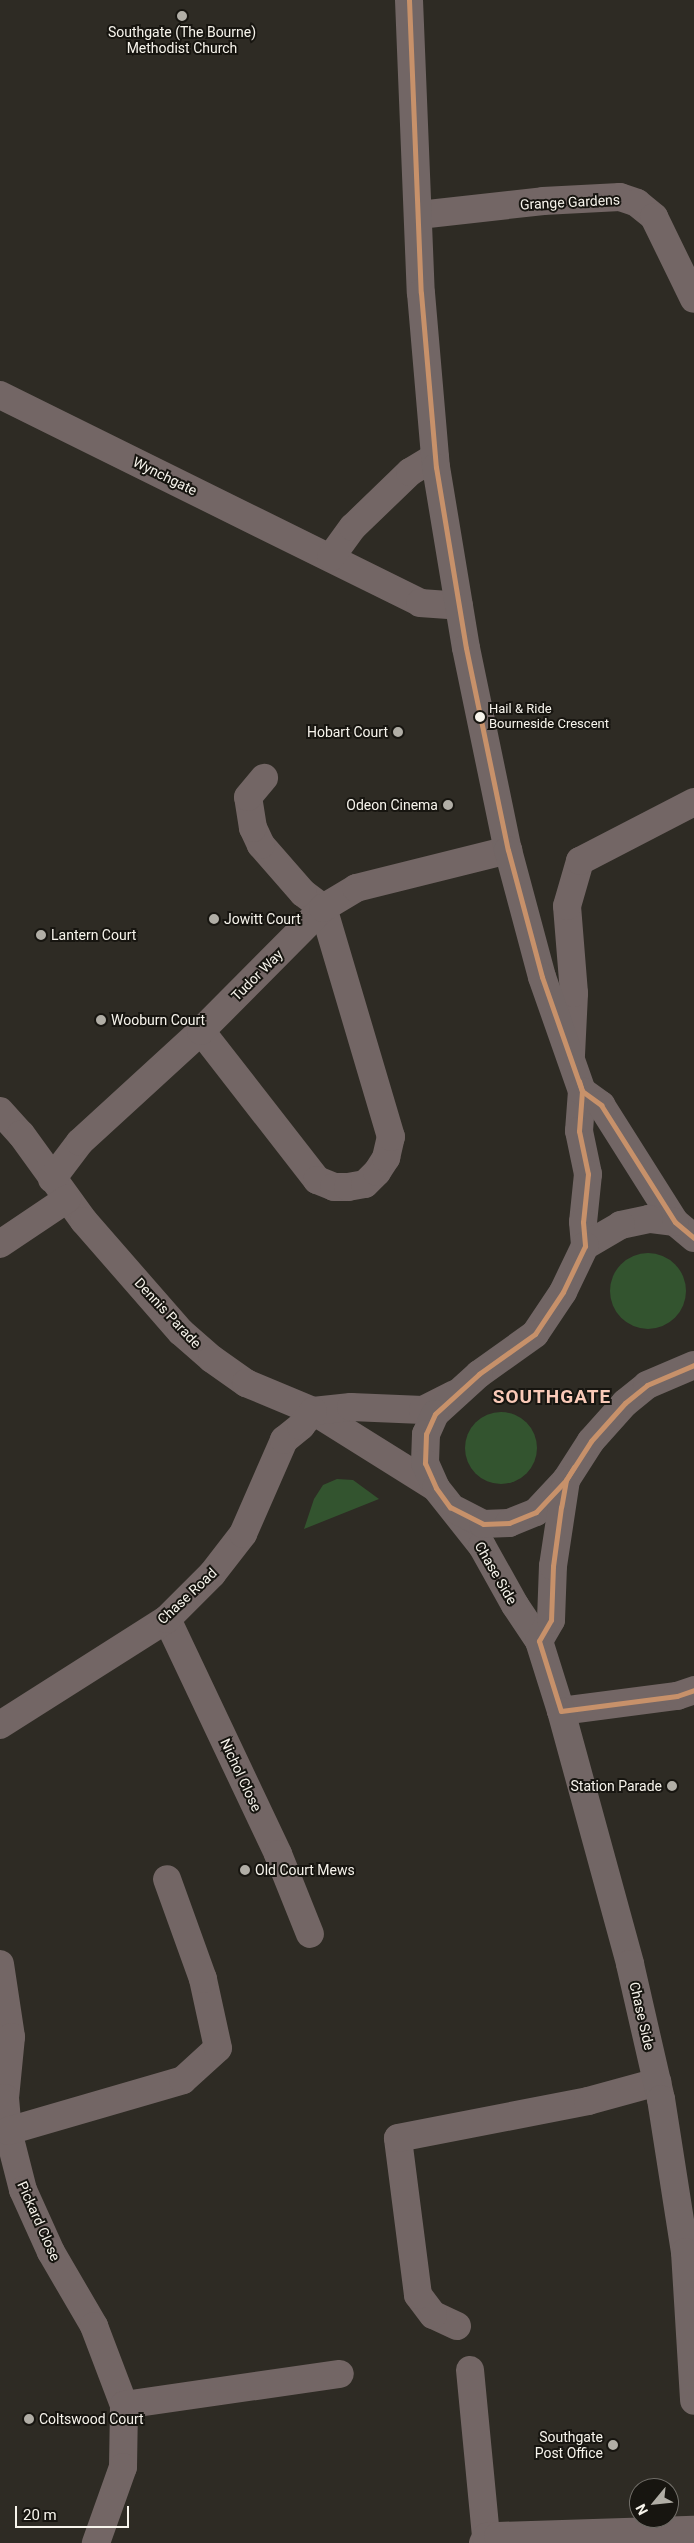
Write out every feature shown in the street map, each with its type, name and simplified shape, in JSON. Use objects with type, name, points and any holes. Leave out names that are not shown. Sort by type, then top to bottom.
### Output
[{"type":"main road","points":[[409,0],[427,387],[435,456],[459,606],[508,850],[542,977],[571,1055],[582,1091],[579,1131],[588,1174],[583,1222],[585,1246],[621,1225],[649,1219],[685,1230]]},
{"type":"main road","points":[[582,1091],[601,1105],[685,1230]]},
{"type":"main road","name":"Chase Side","points":[[585,1246],[563,1292],[535,1334],[479,1374],[435,1414],[426,1434],[425,1463],[443,1498],[482,1546],[515,1605],[539,1641],[562,1711],[630,1964],[657,2082],[684,2235],[694,2401]]},
{"type":"main road","points":[[443,1498],[483,1524],[509,1522],[536,1512],[566,1480],[592,1442],[625,1403],[646,1385],[691,1364]]},
{"type":"main road","points":[[539,1641],[551,1620],[553,1566],[566,1480]]},
{"type":"street","name":"Grange Gardens","points":[[419,215],[544,201],[620,197],[637,203],[654,217],[694,299]]},
{"type":"street","name":"Wynchgate","points":[[0,395],[331,557],[420,603],[459,606]]},
{"type":"street","points":[[331,557],[353,527],[410,472],[435,456]]},
{"type":"street","points":[[201,1031],[317,1180],[334,1187],[348,1187],[365,1184],[371,1178],[386,1158],[391,1137],[323,908],[303,893],[260,845],[253,828],[248,797],[264,778]]},
{"type":"street","points":[[571,1055],[574,993],[567,906],[580,861],[694,802]]},
{"type":"street","name":"Tudor Way","points":[[0,1244],[60,1189],[80,1142],[201,1031],[323,908],[356,888],[508,850]]},
{"type":"street","name":"Dennis Parade","points":[[0,1111],[21,1134],[60,1189],[182,1332],[212,1359],[246,1383],[313,1411],[443,1498]]},
{"type":"street","name":"Dennis Parade","points":[[313,1411],[351,1407],[423,1410],[444,1401],[479,1374]]},
{"type":"street","name":"Chase Road","points":[[0,1725],[166,1619],[228,1555],[254,1510],[284,1440],[302,1426],[313,1411]]},
{"type":"street","name":"Nichol Close","points":[[166,1619],[278,1854],[310,1934]]},
{"type":"street","points":[[562,1711],[677,1696],[694,1690]]},
{"type":"street","points":[[8,2131],[184,2080],[218,2048],[204,1979],[167,1880]]},
{"type":"street","name":"Pickard Close","points":[[0,1964],[11,2037],[6,2098],[8,2131],[23,2190],[51,2252],[94,2326],[124,2405],[124,2468],[96,2543]]},
{"type":"street","points":[[457,2326],[433,2315],[418,2295],[398,2138],[588,2101],[657,2082]]},
{"type":"street","points":[[470,2370],[485,2540],[694,2530]]},
{"type":"street","points":[[124,2405],[340,2374]]},
{"type":"green space","points":[[648,1253],[663,1256],[675,1264],[683,1276],[686,1291],[683,1306],[675,1318],[663,1326],[648,1329],[633,1326],[621,1318],[613,1306],[610,1291],[613,1276],[621,1264],[633,1256]]},
{"type":"green space","points":[[501,1412],[521,1418],[531,1428],[537,1448],[531,1468],[521,1478],[501,1484],[481,1478],[471,1468],[465,1448],[471,1428],[481,1418]]},
{"type":"green space","points":[[337,1479],[353,1480],[379,1499],[304,1529],[314,1499],[323,1485]]},
{"type":"transit line","points":[[409,0],[421,293],[436,467],[466,648],[508,850],[542,977],[582,1091],[579,1131],[588,1174],[583,1222],[585,1246],[563,1292],[535,1334],[479,1374],[435,1414],[426,1434],[425,1463],[436,1488],[450,1507],[483,1524],[509,1523],[536,1512],[566,1480],[591,1441],[625,1403],[647,1385],[694,1365]]},
{"type":"transit line","points":[[579,1081],[582,1091],[601,1105],[675,1222],[694,1238]]},
{"type":"transit line","points":[[574,1467],[566,1480],[561,1507],[553,1566],[551,1620],[539,1641],[561,1711],[677,1696],[694,1690]]},
{"type":"place","name":"Southgate (The Bourne) Methodist Church","points":[[182,16]]},
{"type":"place","name":"Hail & Ride Bourneside Crescent","points":[[480,717]]},
{"type":"place","name":"Hobart Court","points":[[398,732]]},
{"type":"place","name":"Odeon Cinema","points":[[448,805]]},
{"type":"place","name":"Jowitt Court","points":[[214,919]]},
{"type":"place","name":"Lantern Court","points":[[41,935]]},
{"type":"place","name":"Wooburn Court","points":[[101,1020]]},
{"type":"place","name":"Station Parade","points":[[672,1786]]},
{"type":"place","name":"Old Court Mews","points":[[245,1870]]},
{"type":"place","name":"Coltswood Court","points":[[29,2419]]},
{"type":"place","name":"Southgate Post Office","points":[[613,2445]]},
{"type":"district","name":"SOUTHGATE","points":[[552,1397]]}]
